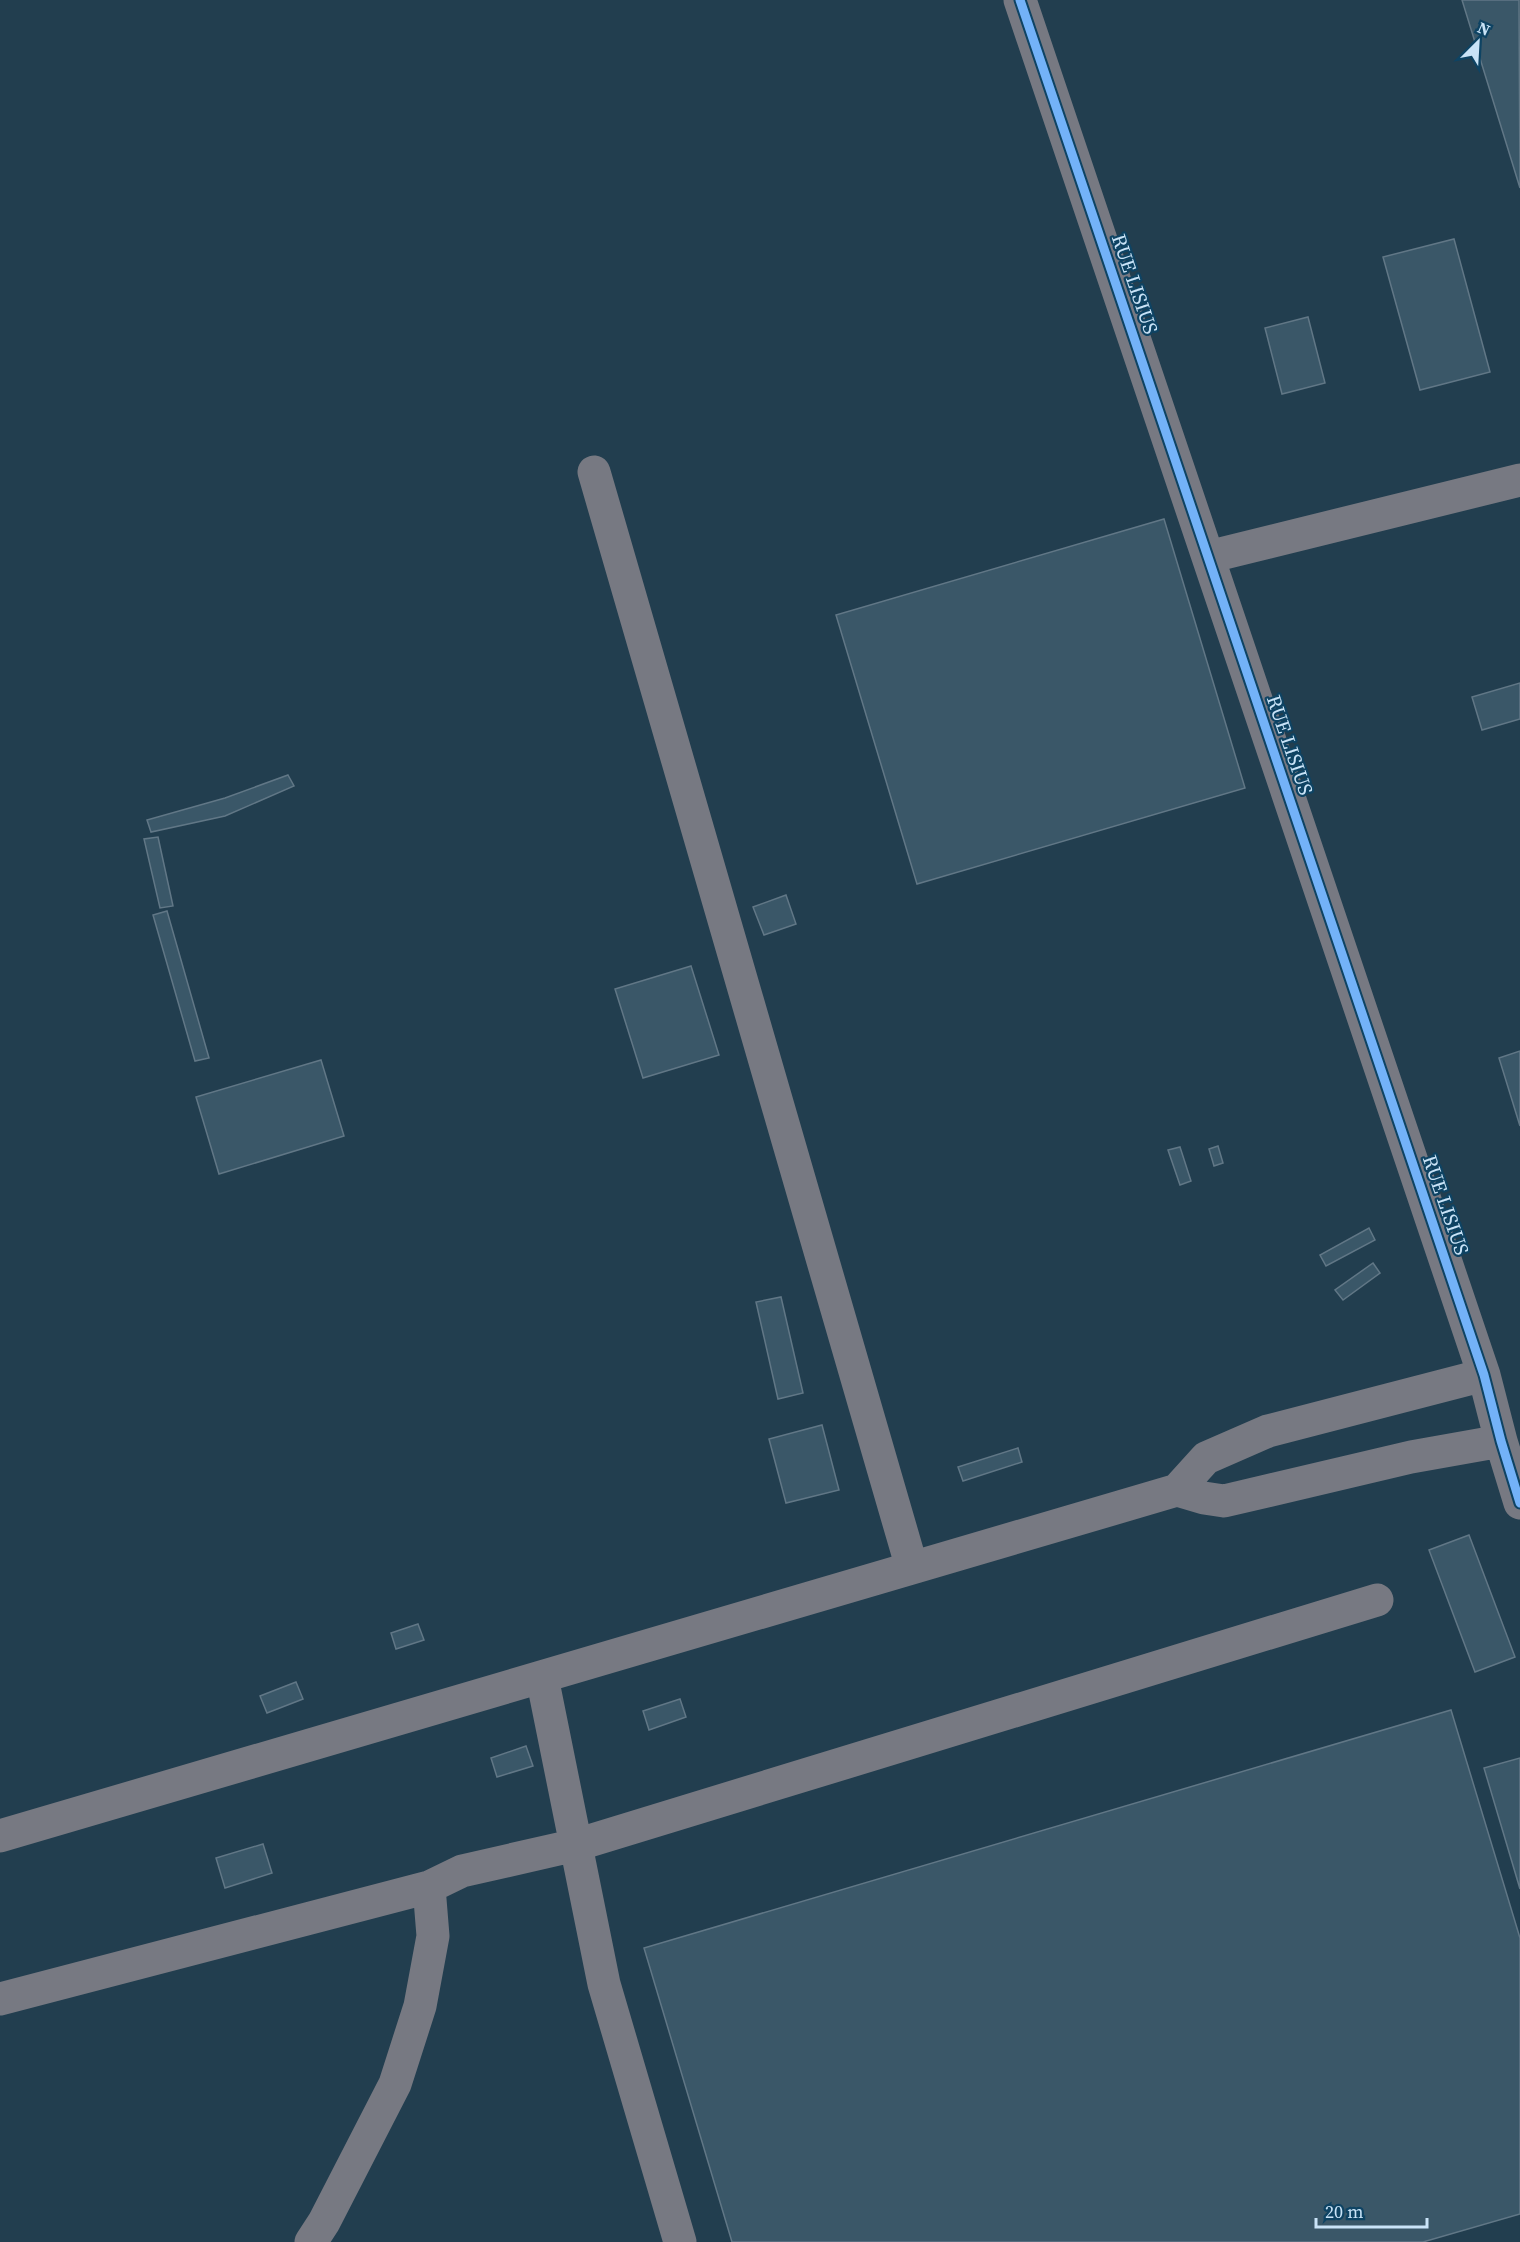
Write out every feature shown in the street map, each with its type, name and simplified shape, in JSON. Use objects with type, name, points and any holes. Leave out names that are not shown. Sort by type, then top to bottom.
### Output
[{"type":"street","name":"RUE LISIUS","points":[[1020,0],[1484,1375],[1520,1503]]},
{"type":"street","points":[[594,472],[912,1568]]},
{"type":"street","points":[[1208,557],[1520,480]]},
{"type":"street","points":[[0,1836],[1177,1490],[1206,1458],[1268,1431],[1484,1375]]},
{"type":"street","points":[[1177,1490],[1224,1501],[1411,1457],[1501,1441]]},
{"type":"street","points":[[0,1999],[429,1887],[462,1871],[576,1845],[1377,1600]]},
{"type":"street","points":[[542,1677],[604,1984],[680,2242]]},
{"type":"street","points":[[311,2242],[324,2222],[395,2084],[420,2006],[433,1936],[429,1887]]},
{"type":"building","points":[[1462,0],[1519,0],[1520,188]]},
{"type":"building","points":[[1454,239],[1490,372],[1420,390],[1383,257]]},
{"type":"building","points":[[1308,317],[1325,383],[1282,394],[1265,328]]},
{"type":"building","points":[[1164,519],[1245,788],[917,884],[836,615]]},
{"type":"building","points":[[1520,683],[1520,719],[1482,730],[1472,697]]},
{"type":"building","points":[[288,775],[294,786],[225,816],[151,832],[147,820],[225,798]]},
{"type":"building","points":[[158,837],[173,906],[160,908],[144,839]]},
{"type":"building","points":[[786,895],[796,924],[764,935],[753,907]]},
{"type":"building","points":[[167,911],[209,1058],[195,1061],[153,915]]},
{"type":"building","points":[[691,966],[719,1055],[643,1078],[615,989]]},
{"type":"building","points":[[1520,1051],[1520,1126],[1499,1058]]},
{"type":"building","points":[[321,1060],[344,1136],[219,1174],[196,1097]]},
{"type":"building","points":[[1218,1146],[1223,1163],[1214,1166],[1209,1149]]},
{"type":"building","points":[[1180,1147],[1191,1181],[1180,1185],[1168,1150]]},
{"type":"building","points":[[1369,1228],[1375,1240],[1326,1266],[1320,1255]]},
{"type":"building","points":[[1373,1263],[1380,1273],[1343,1300],[1335,1290]]},
{"type":"building","points":[[781,1297],[803,1393],[778,1399],[756,1302]]},
{"type":"building","points":[[822,1425],[839,1490],[786,1503],[769,1439]]},
{"type":"building","points":[[1018,1448],[1022,1462],[963,1481],[958,1467]]},
{"type":"building","points":[[1469,1535],[1515,1657],[1475,1672],[1429,1550]]},
{"type":"building","points":[[418,1624],[424,1640],[396,1649],[391,1633]]},
{"type":"building","points":[[296,1682],[303,1699],[267,1713],[260,1696]]},
{"type":"building","points":[[680,1699],[686,1717],[649,1730],[643,1711]]},
{"type":"building","points":[[1451,1710],[1520,1938],[1520,2214],[1423,2242],[732,2242],[644,1948]]},
{"type":"building","points":[[526,1746],[533,1766],[497,1777],[491,1758]]},
{"type":"building","points":[[1520,1758],[1520,1889],[1484,1768]]},
{"type":"building","points":[[263,1844],[272,1873],[225,1888],[216,1858]]},
{"type":"cycle path","points":[[1020,0],[1484,1375],[1520,1503]]}]
